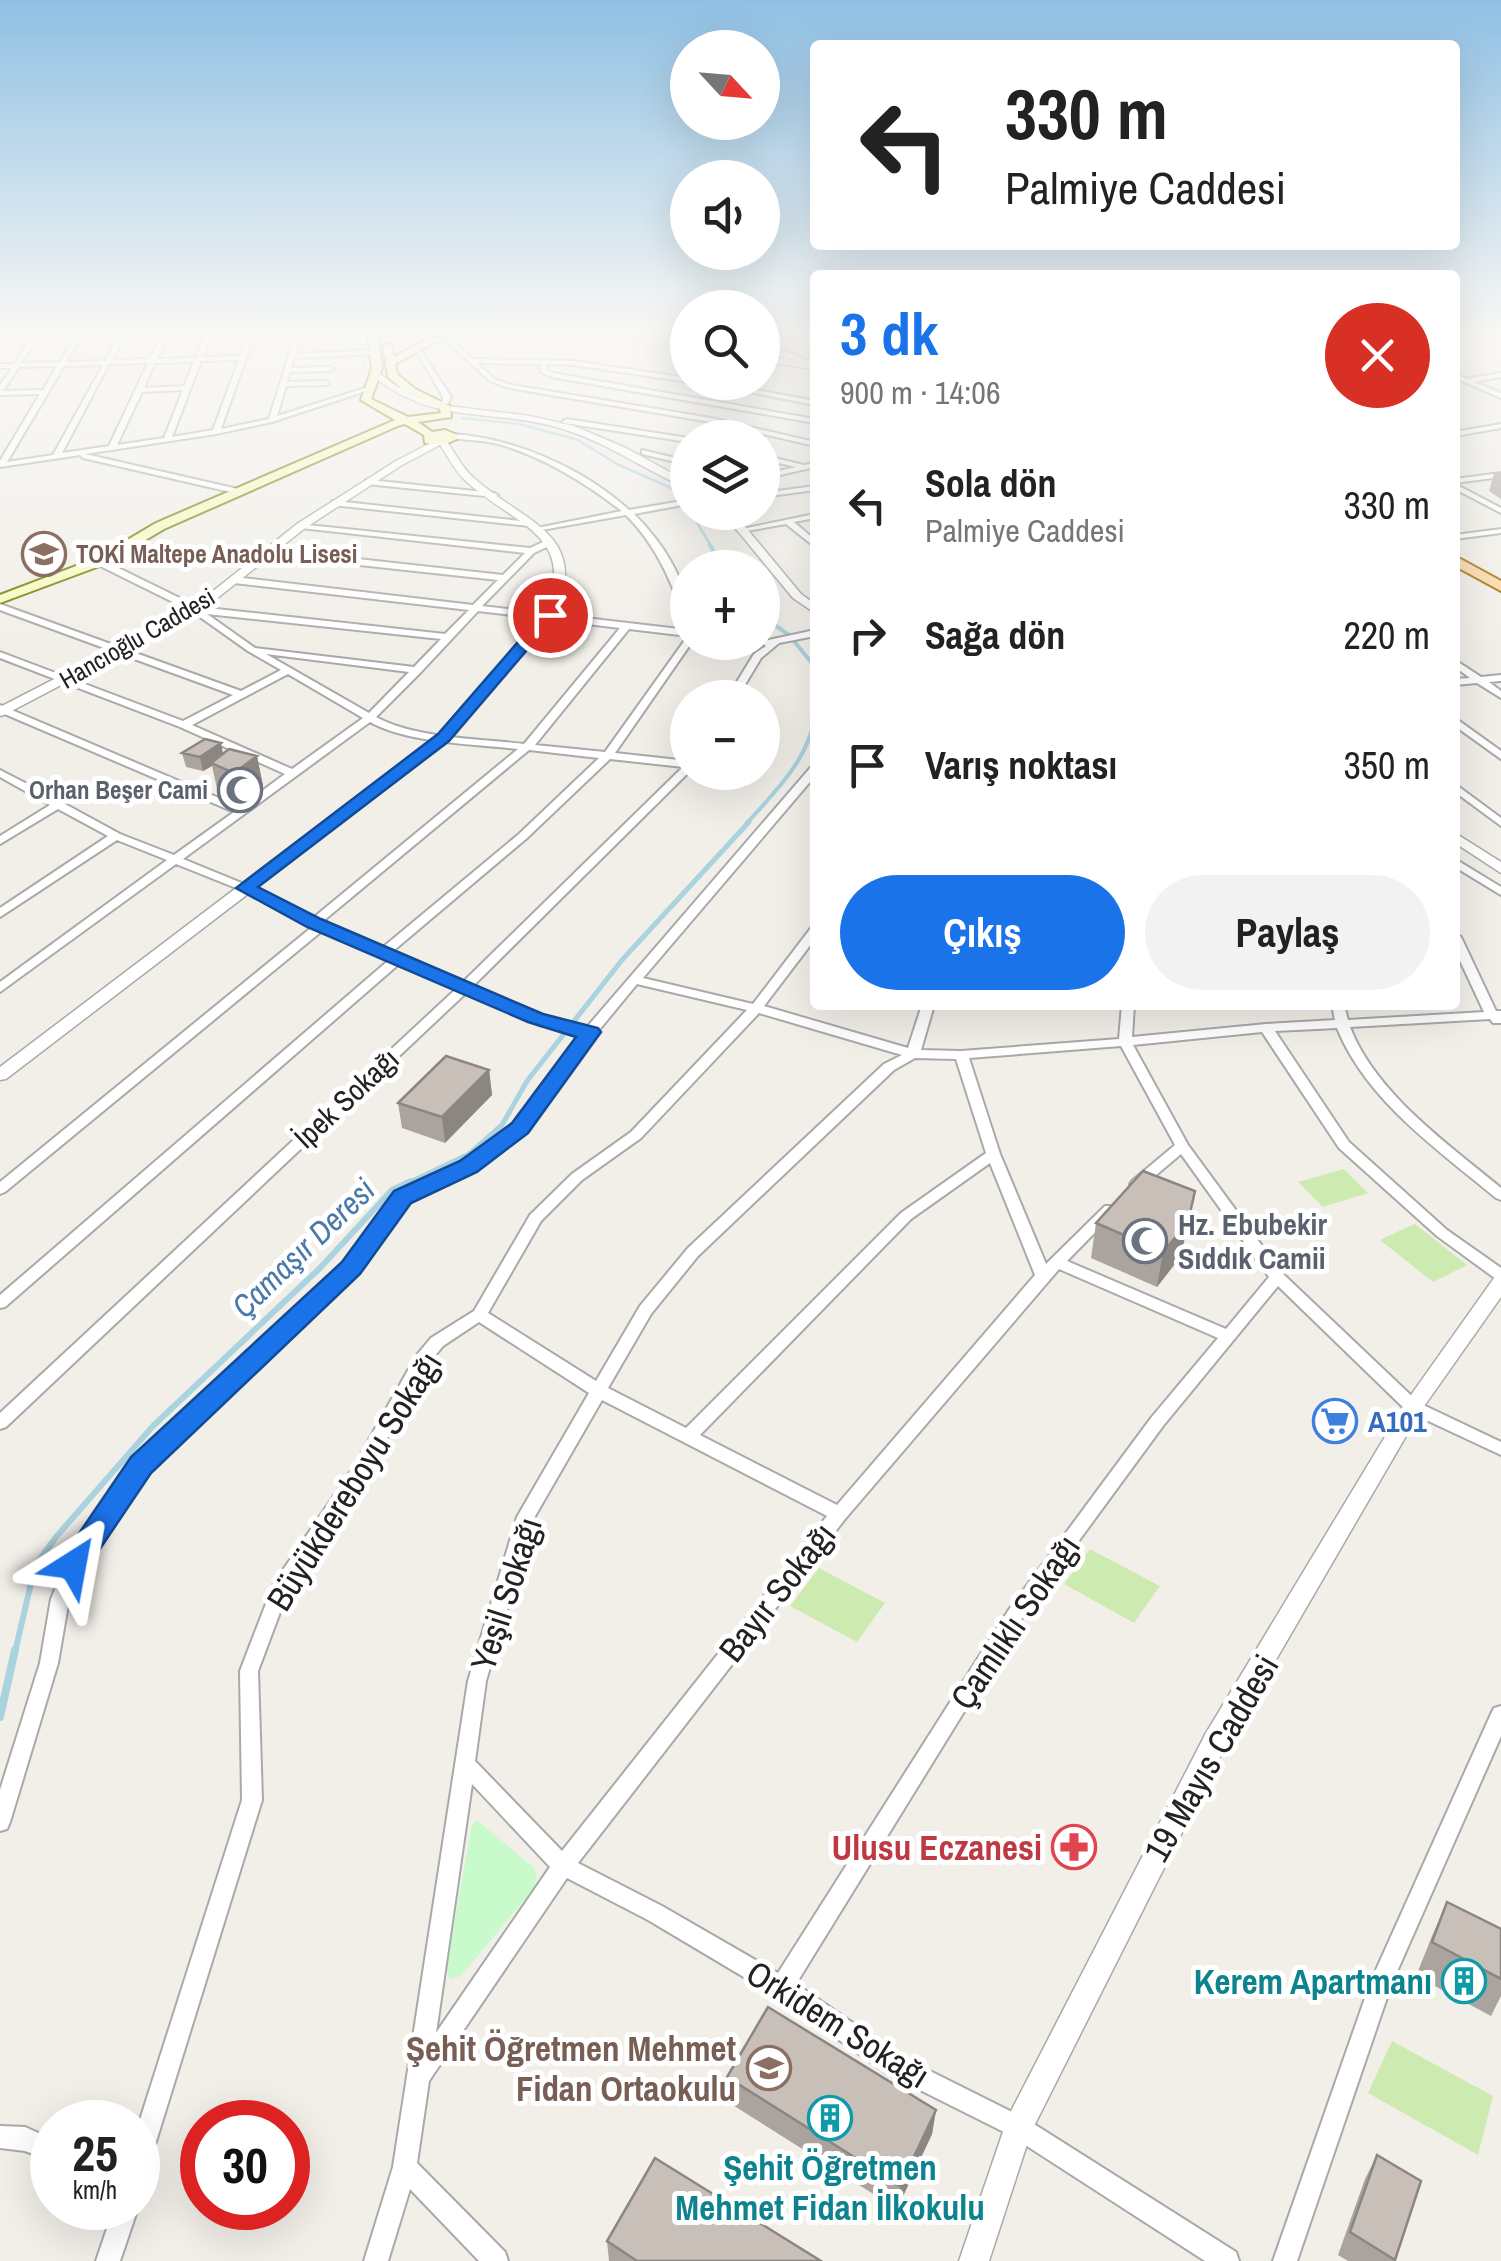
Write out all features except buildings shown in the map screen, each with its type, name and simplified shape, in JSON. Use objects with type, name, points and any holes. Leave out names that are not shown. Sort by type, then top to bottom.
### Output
[{"type":"main road","points":[[0,596],[96,560],[160,526],[348,441]]},
{"type":"main road","points":[[236,491],[355,441]]},
{"type":"main road","points":[[1460,563],[1501,587]]},
{"type":"main road","points":[[1460,572],[1501,596]]},
{"type":"street","points":[[1,464],[15,441]]},
{"type":"street","points":[[57,456],[65,441]]},
{"type":"street","points":[[112,447],[115,441]]},
{"type":"street","points":[[1,464],[157,441]]},
{"type":"street","name":"Hancıoğlu Caddesi","points":[[1,710],[196,610],[301,526],[417,452],[442,441]]},
{"type":"street","points":[[0,1075],[444,738],[550,615],[562,594],[564,574],[548,543],[533,526],[469,478],[443,441]]},
{"type":"street","points":[[503,441],[601,488],[654,542],[670,571]]},
{"type":"street","points":[[599,441],[670,477]]},
{"type":"street","points":[[615,441],[670,466]]},
{"type":"street","points":[[644,452],[670,458]]},
{"type":"street","points":[[72,454],[236,491]]},
{"type":"street","points":[[780,461],[804,467]]},
{"type":"street","points":[[780,473],[810,466]]},
{"type":"street","points":[[1460,482],[1501,475]]},
{"type":"street","points":[[368,482],[494,495]]},
{"type":"street","points":[[1460,486],[1501,511]]},
{"type":"street","points":[[780,493],[810,489]]},
{"type":"street","points":[[335,504],[533,526],[670,504]]},
{"type":"street","points":[[780,522],[810,517]]},
{"type":"street","points":[[787,521],[810,540]]},
{"type":"street","points":[[301,526],[531,551]]},
{"type":"street","points":[[728,530],[744,550]]},
{"type":"street","points":[[741,530],[810,606]]},
{"type":"street","points":[[1460,535],[1501,531]]},
{"type":"street","points":[[0,988],[178,862],[180,853],[370,716],[480,608],[531,551],[548,543]]},
{"type":"street","points":[[266,552],[506,578]]},
{"type":"street","points":[[96,560],[160,596],[196,610],[251,649],[388,728],[444,738],[530,744],[670,763]]},
{"type":"street","points":[[234,580],[670,631]]},
{"type":"street","points":[[780,594],[810,617]]},
{"type":"street","points":[[0,607],[242,695]]},
{"type":"street","points":[[196,610],[450,638]]},
{"type":"street","points":[[0,1189],[530,744],[627,625]]},
{"type":"street","points":[[780,643],[810,634]]},
{"type":"street","points":[[251,649],[418,670]]},
{"type":"street","points":[[0,655],[184,726],[293,774]]},
{"type":"street","points":[[0,1304],[393,955],[610,753],[675,660]]},
{"type":"street","points":[[1460,666],[1501,695]]},
{"type":"street","points":[[184,726],[288,670]]},
{"type":"street","points":[[1460,682],[1501,678]]},
{"type":"street","points":[[1,710],[240,811]]},
{"type":"street","points":[[1460,725],[1501,756]]},
{"type":"street","points":[[0,1822],[49,1662],[60,1599],[73,1565],[141,1465],[351,1268],[402,1197],[468,1166],[520,1128],[586,1032],[810,775]]},
{"type":"street","points":[[3,777],[116,836],[245,888],[317,924],[562,1028],[586,1032]]},
{"type":"street","name":"İpek Sokağı","points":[[0,1423],[466,986],[670,784]]},
{"type":"street","points":[[1460,791],[1501,823]]},
{"type":"street","points":[[0,842],[60,804]]},
{"type":"street","points":[[1487,812],[1501,810]]},
{"type":"street","points":[[0,913],[116,836]]},
{"type":"street","points":[[1460,840],[1501,869]]},
{"type":"street","points":[[1460,852],[1501,878]]},
{"type":"street","points":[[1460,865],[1501,892]]},
{"type":"street","name":"Büyükdereboyu Sokağı","points":[[157,2100],[252,1800],[249,1671],[280,1588],[359,1473],[422,1360],[437,1342],[480,1316],[535,1218],[578,1177],[636,1135],[756,1008],[810,938]]},
{"type":"street","points":[[634,980],[756,1008],[913,1054],[961,1055],[1266,1028],[1498,1017],[1460,946]]},
{"type":"street","points":[[913,1054],[926,1010]]},
{"type":"street","points":[[1128,1010],[1125,1042],[1182,1146],[1277,1277],[1413,1406],[1501,1449]]},
{"type":"street","points":[[1338,1010],[1339,1024],[1364,1066],[1501,1195]]},
{"type":"street","points":[[1266,1028],[1344,1145],[1428,1222],[1501,1274]]},
{"type":"street","name":"Yeşil Sokağı","points":[[376,2261],[404,2168],[477,1681],[526,1517],[644,1310],[693,1252],[889,1067],[913,1054]]},
{"type":"street","points":[[961,1055],[993,1154],[1050,1269],[1228,1336]]},
{"type":"street","name":"Bayır Sokağı","points":[[418,2078],[563,1866],[840,1514],[1050,1269],[1148,1172],[1182,1146]]},
{"type":"street","points":[[689,1436],[906,1216],[993,1154]]},
{"type":"street","name":"Çamlıklı Sokağı","points":[[782,1987],[1014,1616],[1157,1422],[1277,1277]]},
{"type":"street","name":"19 Mayıs Caddesi","points":[[974,2261],[1018,2128],[1216,1741],[1413,1406],[1501,1283]]},
{"type":"street","points":[[480,1316],[599,1392],[840,1514]]},
{"type":"street","points":[[1285,2261],[1382,1981],[1501,1714]]},
{"type":"street","name":"Orkidem Sokağı","points":[[466,1766],[563,1866],[655,1913],[782,1987],[896,2066],[1018,2128],[1227,2261]]},
{"type":"street","points":[[0,2137],[30,2141]]},
{"type":"street","points":[[404,2168],[496,2261]]},
{"type":"street","points":[[108,2261],[119,2230]]},
{"type":"green space","points":[[1344,1169],[1368,1193],[1323,1207],[1298,1182]]},
{"type":"green space","points":[[1414,1224],[1467,1265],[1433,1282],[1380,1240]]},
{"type":"green space","points":[[1090,1549],[1160,1586],[1134,1623],[1064,1584]]},
{"type":"green space","points":[[819,1568],[885,1603],[857,1642],[790,1606]]},
{"type":"green space","points":[[477,1820],[534,1868],[537,1877],[534,1888],[461,1976],[450,1979],[446,1968],[472,1825]]},
{"type":"green space","points":[[1392,2041],[1493,2096],[1478,2155],[1368,2093]]},
{"type":"waterway","name":"Çamaşır Deresi","points":[[579,441],[617,464],[670,487]]},
{"type":"waterway","name":"Çamaşır Deresi","points":[[702,530],[712,548]]},
{"type":"waterway","name":"Çamaşır Deresi","points":[[710,545],[713,550]]},
{"type":"waterway","name":"Çamaşır Deresi","points":[[780,629],[810,661]]},
{"type":"waterway","name":"Çamaşır Deresi","points":[[746,824],[797,763],[810,737]]},
{"type":"waterway","name":"Çamaşır Deresi","points":[[406,1184],[469,1154],[502,1125],[527,1081],[622,960],[749,822]]},
{"type":"waterway","name":"Çamaşır Deresi","points":[[15,1652],[35,1566],[56,1537],[153,1426],[320,1268],[392,1190],[411,1181]]},
{"type":"waterway","name":"Çamaşır Deresi","points":[[0,1717],[15,1650]]},
{"type":"place","name":"TOKİ Maltepe Anadolu Lisesi","points":[[44,554]]},
{"type":"place","name":"Orhan Beşer Cami","points":[[240,790]]},
{"type":"place","name":"Hz. Ebubekir Sıddık Camii","points":[[1145,1241]]},
{"type":"place","name":"A101","points":[[1335,1421]]},
{"type":"place","name":"Ulusu Eczanesi","points":[[1074,1847]]},
{"type":"place","name":"Kerem Apartmanı","points":[[1464,1981]]},
{"type":"place","name":"Şehit Öğretmen Mehmet Fidan Ortaokulu","points":[[769,2068]]},
{"type":"place","name":"Şehit Öğretmen Mehmet Fidan İlkokulu","points":[[830,2118]]},
{"type":"route","points":[[73,1565],[141,1465],[351,1268],[402,1197],[468,1166],[520,1128],[590,1032],[562,1028],[535,1018],[314,923],[245,888],[444,738],[550,615]]}]
